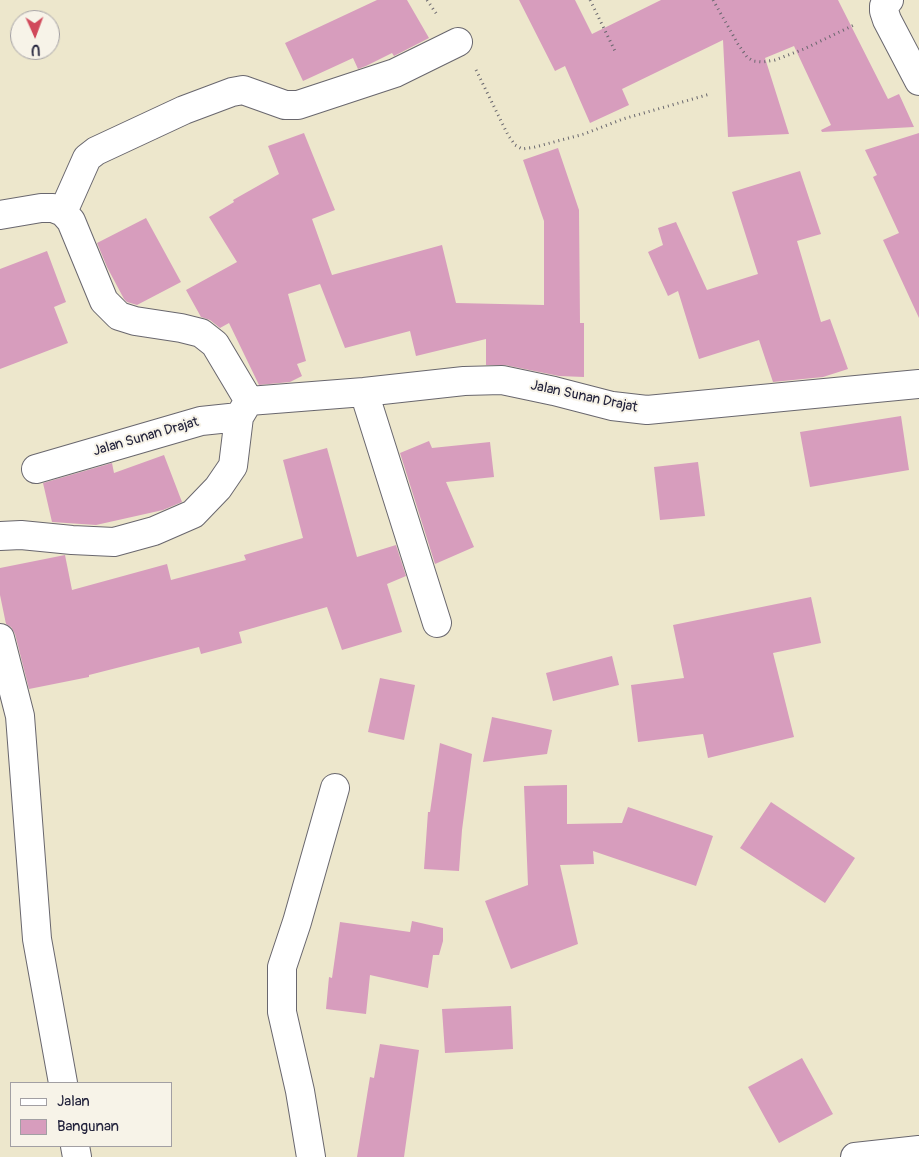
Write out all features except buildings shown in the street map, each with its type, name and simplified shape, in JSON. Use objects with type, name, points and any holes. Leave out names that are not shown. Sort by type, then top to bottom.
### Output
[{"type":"street","points":[[886,5],[919,81]]},
{"type":"street","points":[[63,212],[83,166],[96,151],[184,110],[232,92],[243,90],[285,105],[298,105],[395,73],[458,42]]},
{"type":"street","points":[[0,215],[42,208],[53,208],[63,212],[71,221],[104,301],[119,316],[135,321],[201,333],[215,344],[244,409],[233,466],[218,488],[193,514],[154,531],[114,542],[21,535],[0,536]]},
{"type":"street","name":"Jalan Sunan Drajat","points":[[36,469],[244,409],[364,392],[464,381],[502,380],[612,406],[646,410],[919,384]]},
{"type":"street","points":[[364,392],[437,624]]},
{"type":"street","points":[[0,638],[20,716],[37,939],[63,1082]]},
{"type":"street","points":[[311,1157],[300,1091],[282,1012],[282,967],[297,922],[335,788]]},
{"type":"street","points":[[855,1157],[919,1150]]},
{"type":"path","points":[[590,0],[616,52]]},
{"type":"path","points":[[713,0],[738,44],[748,57],[753,61],[762,62],[775,60],[804,49],[886,5]]},
{"type":"path","points":[[458,42],[479,75],[508,135],[515,145],[522,149],[584,134],[623,119],[710,94]]}]
